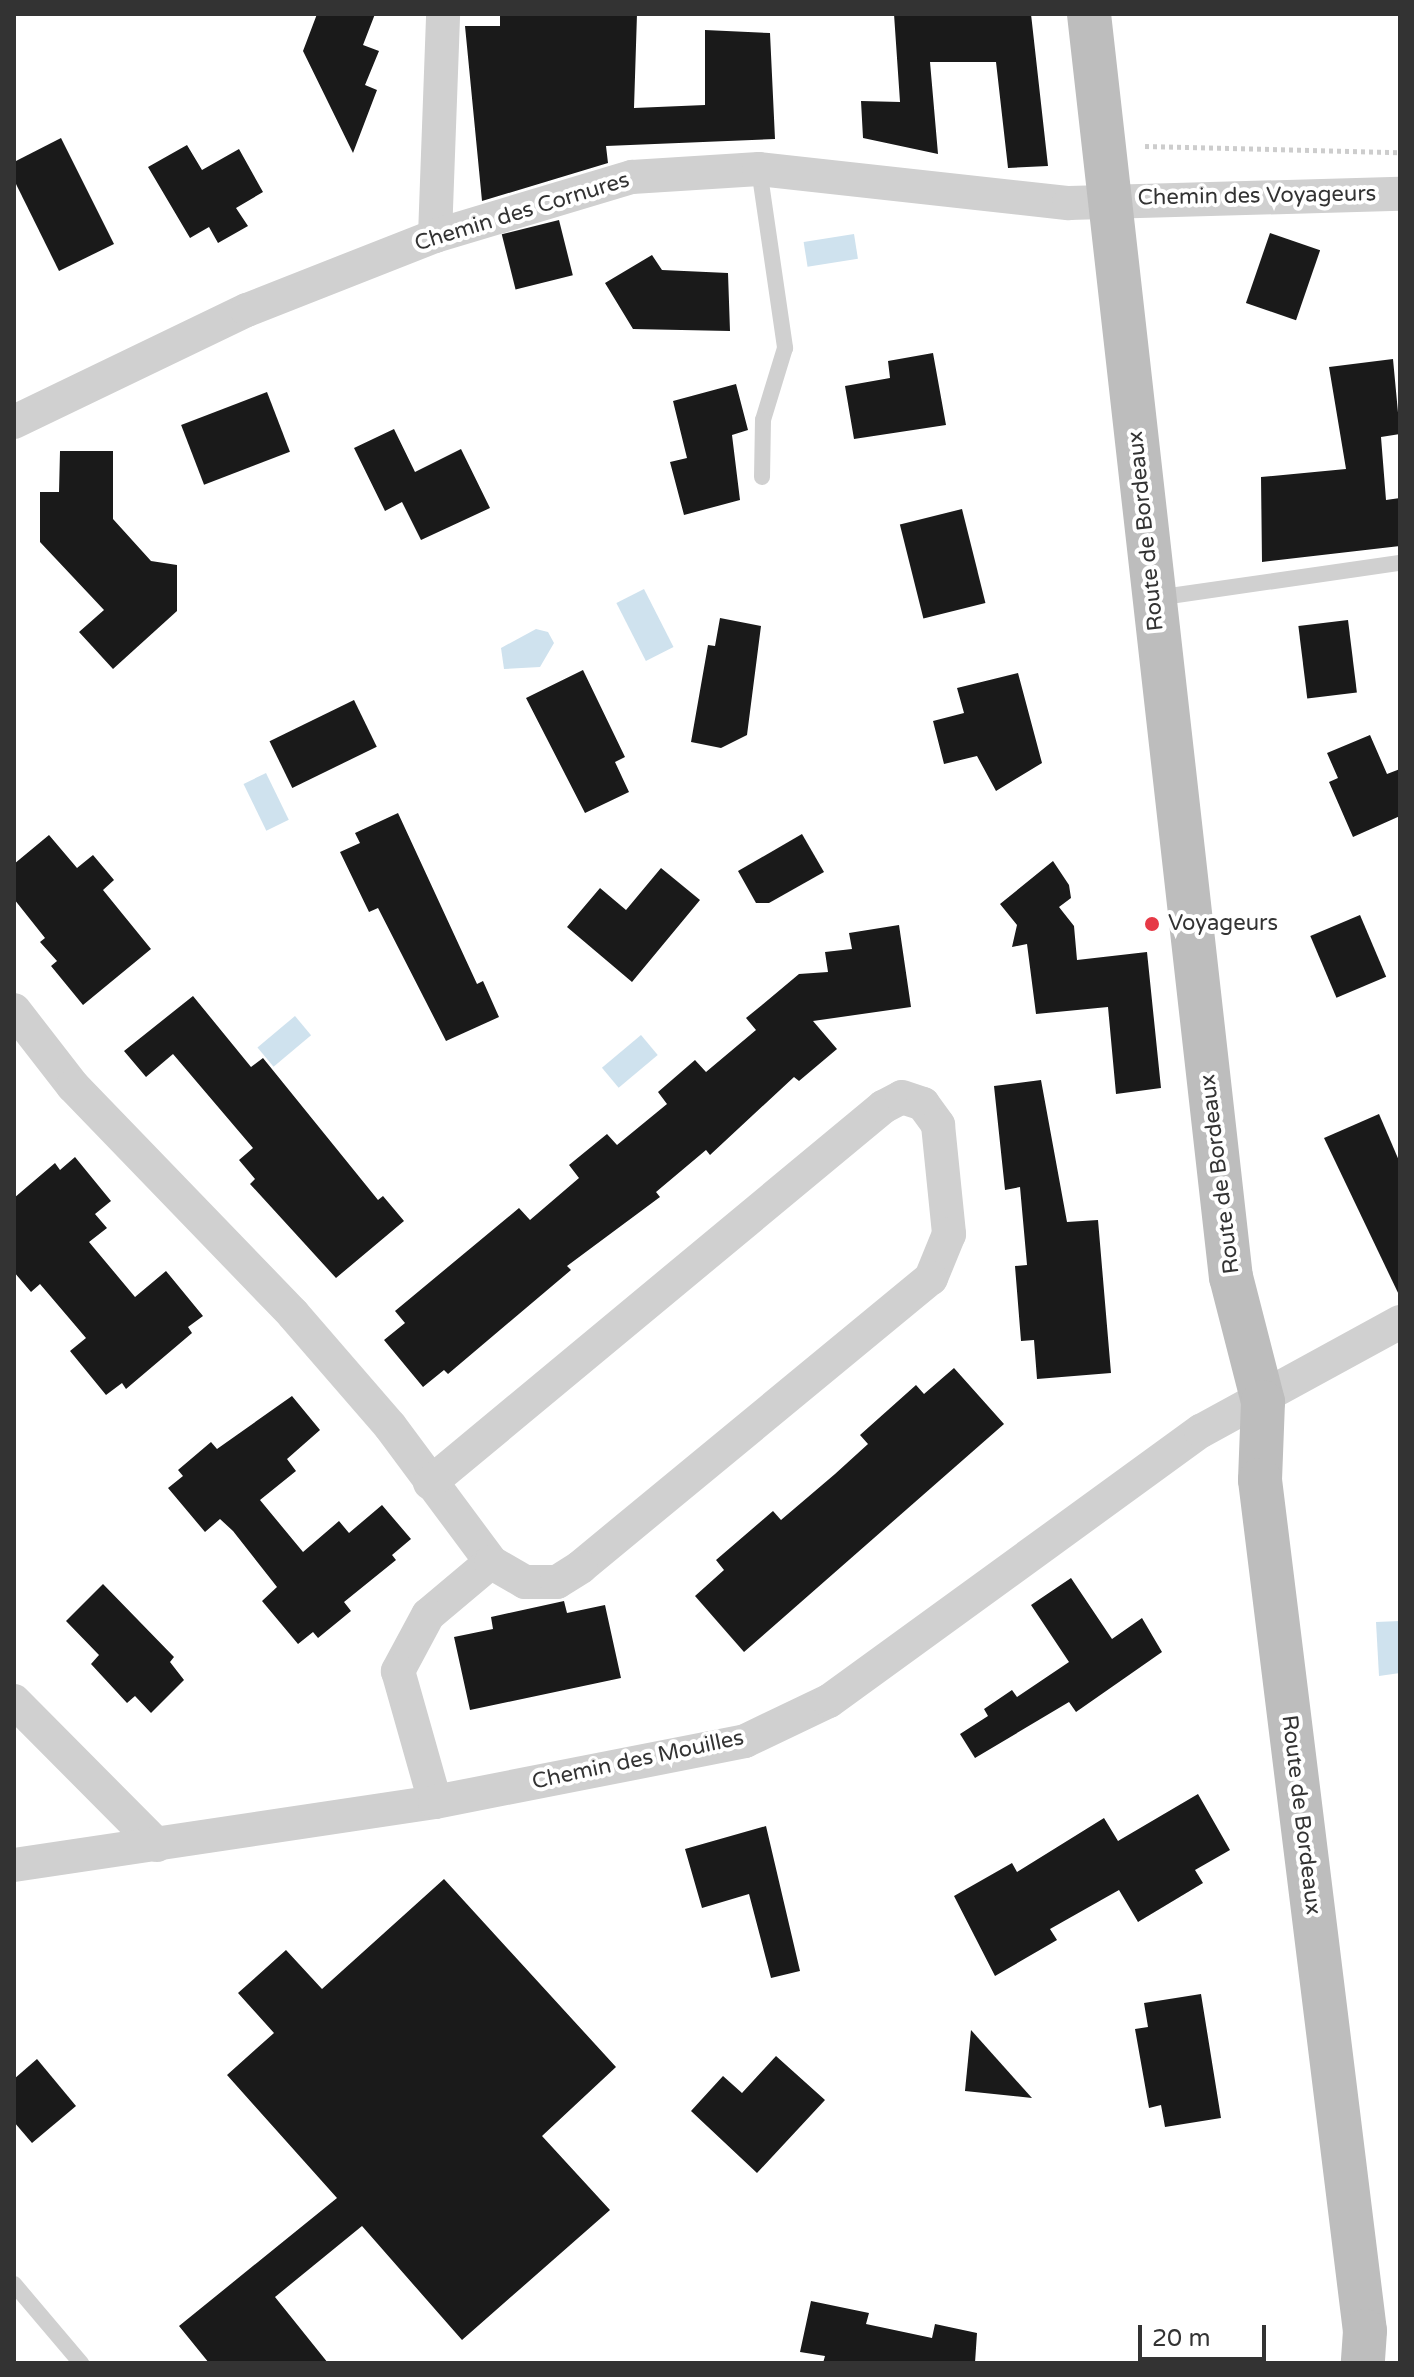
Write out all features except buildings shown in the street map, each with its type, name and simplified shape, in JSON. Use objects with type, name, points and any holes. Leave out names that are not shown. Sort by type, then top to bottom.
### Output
[{"type":"main road","name":"Route de Bordeaux","points":[[1089,14],[1113,199],[1153,598],[1231,1277],[1263,1402],[1260,1480],[1370,2352]]},
{"type":"street","points":[[435,236],[443,14]]},
{"type":"street","name":"Chemin des Cornures","points":[[14,422],[247,310],[435,236],[632,177],[759,169],[891,179],[991,197],[1113,199]]},
{"type":"street","name":"Chemin des Voyageurs","points":[[1113,199],[1400,194]]},
{"type":"street","points":[[14,1010],[73,1086],[293,1314],[491,1562],[525,1582],[557,1582],[581,1567],[931,1278],[949,1234],[938,1125],[923,1104],[902,1097],[883,1107],[430,1483]]},
{"type":"street","name":"Chemin des Mouilles","points":[[14,1865],[435,1802],[745,1741],[829,1701],[1201,1431],[1263,1402],[1400,1322]]},
{"type":"street","points":[[435,1802],[398,1671],[428,1615],[491,1562]]},
{"type":"street","points":[[14,1701],[157,1845]]},
{"type":"lane","points":[[759,169],[785,348],[763,420],[762,477]]},
{"type":"lane","points":[[1153,598],[1400,563]]},
{"type":"lane","points":[[14,2284],[81,2363]]},
{"type":"path","points":[[1106,145],[1400,152]]},
{"type":"water","points":[[854,234],[858,259],[808,267],[804,242]]},
{"type":"water","points":[[644,589],[674,647],[646,661],[616,603]]},
{"type":"water","points":[[536,629],[548,632],[554,643],[540,667],[504,669],[501,648]]},
{"type":"water","points":[[266,773],[289,820],[266,831],[244,784]]},
{"type":"water","points":[[295,1016],[311,1035],[274,1067],[257,1047]]},
{"type":"water","points":[[641,1035],[658,1055],[619,1088],[602,1068]]},
{"type":"water","points":[[1400,1621],[1400,1673],[1379,1676],[1376,1622]]},
{"type":"place","name":"Voyageurs","points":[[1152,924]]}]
